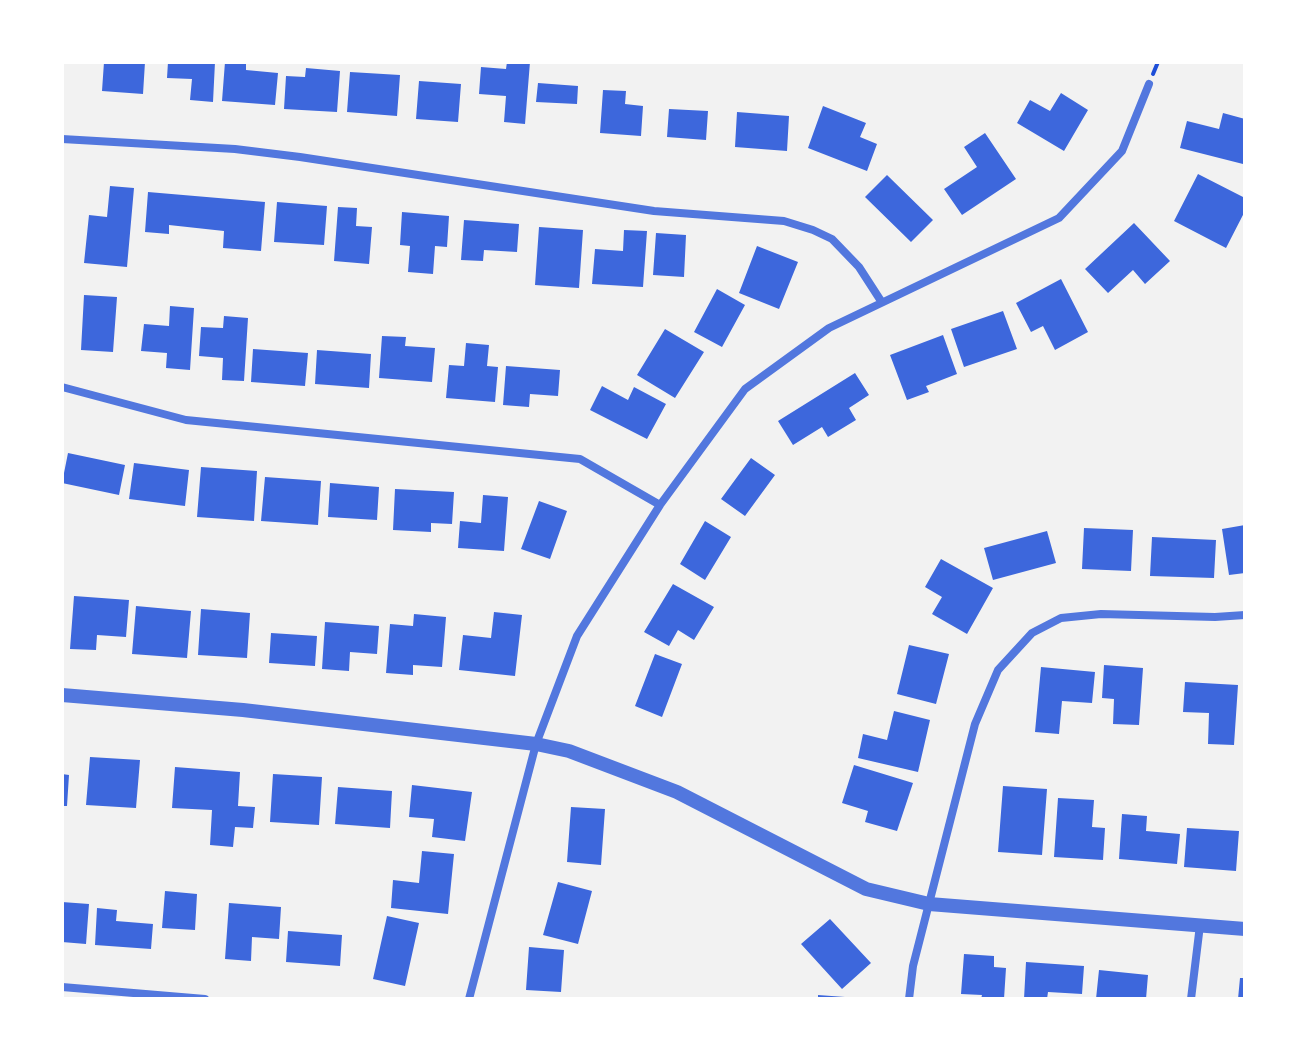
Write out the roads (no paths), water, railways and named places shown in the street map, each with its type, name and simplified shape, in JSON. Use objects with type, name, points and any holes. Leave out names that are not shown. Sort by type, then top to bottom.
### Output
[{"type":"street","points":[[469,999],[536,744],[577,636],[660,505],[745,389],[829,328],[1059,218],[1122,151],[1149,84]]},
{"type":"street","points":[[62,139],[235,149],[654,211],[784,221],[832,239],[859,267],[881,301]]},
{"type":"street","points":[[62,387],[186,420],[580,459],[660,505]]},
{"type":"street","points":[[909,999],[913,966],[975,724],[998,670],[1032,633],[1061,618],[1101,614],[1245,615]]},
{"type":"street","points":[[62,695],[243,710],[536,744],[569,751],[677,792],[866,889],[929,904],[1245,929]]},
{"type":"street","points":[[1191,999],[1200,925]]},
{"type":"street","points":[[62,987],[205,999]]}]
